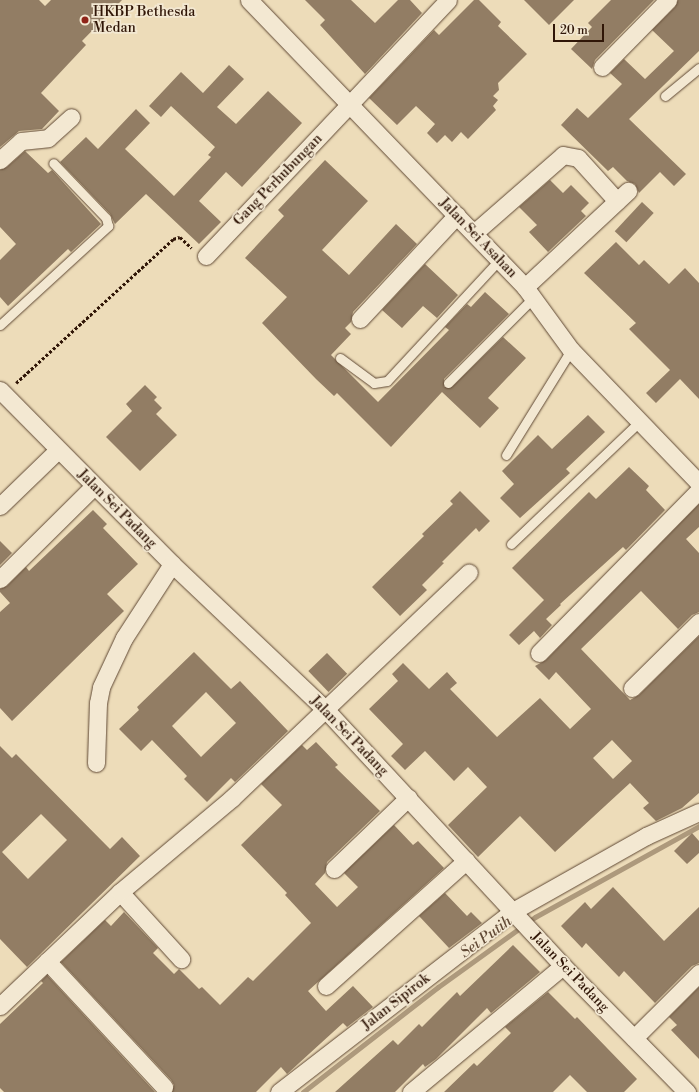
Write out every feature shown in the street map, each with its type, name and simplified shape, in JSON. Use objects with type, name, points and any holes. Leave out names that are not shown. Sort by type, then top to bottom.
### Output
[{"type":"street","name":"Jalan Sei Asahan","points":[[249,0],[530,292],[571,350],[699,484]]},
{"type":"street","name":"Gang Perhubungan","points":[[206,256],[448,0]]},
{"type":"street","points":[[602,68],[668,0]]},
{"type":"street","points":[[0,160],[21,141],[48,138],[71,117]]},
{"type":"street","points":[[474,234],[563,155],[578,158],[623,196],[530,292]]},
{"type":"street","points":[[360,319],[457,215]]},
{"type":"street","name":"Jalan Sei Padang","points":[[2,392],[172,564],[326,710],[563,966],[687,1092]]},
{"type":"street","points":[[0,506],[58,450]]},
{"type":"street","points":[[0,579],[94,486]]},
{"type":"street","points":[[539,653],[699,490]]},
{"type":"street","points":[[96,763],[98,703],[101,687],[124,638],[172,564]]},
{"type":"street","points":[[0,1006],[120,892],[232,798],[469,572]]},
{"type":"street","points":[[632,688],[699,622]]},
{"type":"street","points":[[334,869],[408,798]]},
{"type":"street","name":"Jalan Sipirok","points":[[279,1092],[516,914],[646,836],[699,812]]},
{"type":"street","points":[[326,986],[466,861]]},
{"type":"street","points":[[120,892],[180,959]]},
{"type":"street","points":[[47,962],[164,1087]]},
{"type":"street","points":[[411,1092],[563,966]]},
{"type":"street","points":[[634,1038],[699,973]]},
{"type":"lane","points":[[666,96],[699,68]]},
{"type":"lane","points":[[0,325],[108,226],[106,218],[53,163]]},
{"type":"lane","points":[[340,358],[374,383],[387,381],[498,260]]},
{"type":"lane","points":[[448,383],[530,292]]},
{"type":"lane","points":[[506,455],[571,350]]},
{"type":"lane","points":[[511,544],[640,421]]},
{"type":"path","points":[[2,392],[173,239],[180,237],[200,256],[206,256]]},
{"type":"building","points":[[0,0],[39,0],[45,6],[51,0],[122,0],[82,41],[86,45],[41,93],[59,111],[42,129],[19,131],[0,147]]},
{"type":"building","points":[[305,0],[351,0],[375,23],[398,0],[410,0],[422,13],[365,74],[320,25],[325,20]]},
{"type":"building","points":[[474,0],[479,0],[501,22],[498,26],[527,54],[498,83],[499,90],[493,96],[498,100],[493,106],[496,110],[468,139],[461,132],[452,142],[445,135],[437,143],[427,133],[435,124],[416,106],[397,125],[369,98],[434,30],[439,35]]},
{"type":"building","points":[[524,0],[574,0],[549,25]]},
{"type":"building","points":[[611,0],[654,0],[595,60],[592,69],[571,49],[592,27],[588,23]]},
{"type":"building","points":[[678,0],[699,0],[699,51],[629,119],[686,174],[674,186],[660,172],[639,193],[635,184],[627,181],[613,167],[608,171],[561,125],[577,108],[588,118],[622,84],[610,73],[624,59],[645,79],[674,51],[652,30],[675,7]]},
{"type":"building","points":[[229,65],[244,79],[217,107],[236,124],[268,91],[302,123],[242,187],[226,172],[199,201],[221,222],[199,244],[146,194],[115,224],[110,214],[60,162],[86,137],[98,149],[136,109],[150,123],[125,149],[174,196],[211,157],[208,155],[215,147],[171,106],[161,117],[149,106],[181,72],[203,93]]},
{"type":"building","points":[[25,151],[48,173],[52,170],[101,224],[71,252],[68,249],[8,306],[0,297],[0,260],[16,244],[0,227],[0,170],[7,167]]},
{"type":"building","points":[[325,160],[368,201],[322,250],[349,275],[396,224],[417,244],[353,312],[351,322],[345,328],[351,334],[331,355],[378,402],[449,330],[445,327],[467,304],[471,307],[485,292],[509,314],[444,379],[444,387],[452,387],[503,337],[526,358],[488,398],[499,408],[480,428],[442,392],[391,447],[337,393],[334,396],[316,379],[262,323],[287,297],[245,258],[284,216],[278,210]]},
{"type":"building","points":[[550,180],[563,193],[571,185],[589,203],[581,211],[586,216],[548,252],[529,232],[537,225],[519,207]]},
{"type":"building","points":[[642,202],[654,213],[626,242],[615,231]]},
{"type":"building","points":[[616,242],[639,265],[644,260],[669,284],[685,268],[699,283],[699,399],[680,379],[656,403],[646,393],[670,370],[629,329],[636,323],[584,273]]},
{"type":"building","points":[[425,264],[458,295],[437,318],[423,306],[402,328],[382,310]]},
{"type":"building","points":[[145,385],[157,397],[154,400],[162,408],[156,414],[177,435],[140,471],[106,437],[132,411],[126,404]]},
{"type":"building","points":[[588,415],[605,432],[566,469],[570,473],[520,518],[500,498],[514,484],[502,471],[538,435],[552,449]]},
{"type":"building","points":[[629,467],[649,486],[646,490],[665,510],[626,550],[623,547],[560,604],[561,605],[546,619],[552,625],[540,638],[534,631],[519,645],[509,635],[544,600],[512,568],[589,492],[596,499]]},
{"type":"building","points":[[460,491],[490,521],[479,532],[476,528],[442,562],[444,563],[422,585],[427,590],[400,616],[372,587],[424,536],[422,534],[453,504],[450,501]]},
{"type":"building","points":[[699,504],[699,527],[686,539],[699,553],[699,612],[692,615],[678,629],[641,591],[581,649],[630,700],[639,695],[699,636],[699,793],[682,808],[656,821],[643,808],[649,803],[630,783],[555,852],[520,816],[478,857],[448,825],[487,787],[468,767],[454,781],[425,751],[405,770],[391,756],[403,744],[369,709],[398,681],[392,674],[403,663],[429,689],[447,672],[457,683],[450,689],[497,737],[540,698],[570,729],[591,709],[556,672],[549,680],[535,666],[546,660]],"holes":[[[612,740],[632,761],[613,779],[593,758]]]},
{"type":"building","points":[[93,510],[107,524],[103,528],[138,564],[107,594],[124,611],[12,721],[0,708],[0,612],[10,603],[0,592],[0,589],[7,586],[26,567],[29,571]]},
{"type":"building","points":[[0,541],[12,553],[0,565]]},
{"type":"building","points":[[194,652],[231,689],[240,681],[288,731],[235,782],[231,778],[207,802],[184,779],[187,776],[152,740],[141,751],[119,729],[139,710],[137,707]],"holes":[[[206,692],[236,723],[201,757],[172,726]]]},
{"type":"building","points":[[327,653],[347,674],[328,692],[308,671]]},
{"type":"building","points":[[316,742],[338,765],[335,767],[380,811],[327,862],[325,873],[315,884],[337,907],[358,887],[344,873],[394,825],[413,845],[418,841],[444,868],[308,991],[326,1011],[353,986],[373,1007],[347,1027],[343,1023],[287,1074],[281,1067],[256,1092],[172,1092],[174,1085],[171,1080],[61,962],[105,920],[111,926],[124,912],[158,948],[153,953],[174,974],[179,969],[199,989],[202,987],[220,1005],[248,977],[253,981],[311,923],[285,895],[287,893],[241,845],[282,805],[261,784],[302,745],[307,750]]},
{"type":"building","points":[[0,746],[12,758],[16,754],[110,849],[122,837],[140,856],[27,967],[0,939]],"holes":[[[41,814],[67,840],[28,879],[2,852]]]},
{"type":"building","points":[[692,833],[699,841],[699,853],[687,864],[674,851]]},
{"type":"building","points":[[613,887],[664,941],[699,907],[699,963],[692,966],[655,1003],[624,971],[619,977],[586,943],[582,948],[561,926],[585,902],[591,909]]},
{"type":"building","points":[[445,893],[467,916],[471,912],[482,923],[449,948],[419,916]]},
{"type":"building","points":[[513,945],[540,972],[491,1013],[487,1008],[436,1059],[425,1067],[423,1064],[395,1092],[335,1092],[393,1040],[398,1045],[419,1024],[422,1027],[457,992],[460,996]]},
{"type":"building","points":[[47,975],[155,1092],[4,1092],[0,1088],[0,1024],[43,983],[41,981]]},
{"type":"building","points":[[699,987],[699,1059],[671,1030],[677,1025],[669,1017]]},
{"type":"building","points":[[548,992],[575,1019],[577,1017],[637,1079],[624,1092],[587,1092],[570,1075],[553,1092],[444,1092],[474,1063],[477,1066],[511,1033],[505,1027]]},
{"type":"waterway","name":"Sei Putih","points":[[303,1092],[438,987],[535,917],[699,826]]},
{"type":"place","name":"HKBP Bethesda Medan","points":[[85,20]]}]
